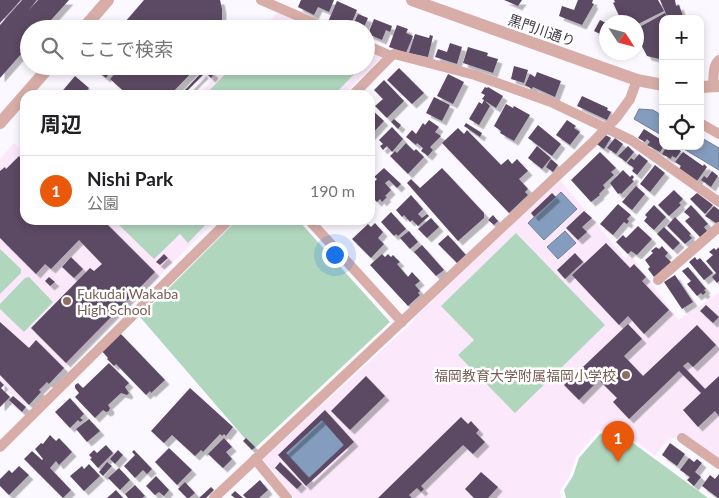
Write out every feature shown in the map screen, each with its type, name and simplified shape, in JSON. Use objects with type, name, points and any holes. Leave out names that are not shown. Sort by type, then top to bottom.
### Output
[{"type":"street","points":[[91,20],[108,0]]},
{"type":"street","points":[[261,0],[307,20]]},
{"type":"street","name":"黒門川通り","points":[[418,1],[637,80],[659,84]]},
{"type":"street","points":[[375,49],[391,56]]},
{"type":"street","points":[[375,72],[394,54],[475,75],[551,102],[631,140],[719,202]]},
{"type":"street","points":[[711,87],[716,63],[719,60]]},
{"type":"street","points":[[29,90],[42,75]]},
{"type":"street","points":[[358,90],[372,75]]},
{"type":"street","points":[[214,498],[592,143],[617,117],[630,99],[637,80]]},
{"type":"street","points":[[0,123],[20,100]]},
{"type":"street","points":[[704,125],[719,134]]},
{"type":"street","points":[[0,447],[224,225]]},
{"type":"street","points":[[314,225],[402,322]]},
{"type":"street","points":[[658,280],[719,226]]},
{"type":"street","points":[[682,438],[719,464]]},
{"type":"street","points":[[255,459],[287,498]]},
{"type":"shaded area","points":[[278,12],[297,20],[270,20]]},
{"type":"shaded area","points":[[375,53],[381,56],[375,64]]},
{"type":"shaded area","points":[[217,75],[364,75],[348,90],[203,90]]},
{"type":"shaded area","name":"Fukudai Wakaba High School","points":[[14,143],[20,148],[20,225],[211,225],[25,407],[0,383],[0,159]]},
{"type":"shaded area","points":[[560,180],[625,258],[630,254],[678,320],[719,293],[719,460],[683,434],[665,442],[655,456],[633,439],[624,428],[599,430],[576,457],[570,475],[560,491],[561,498],[294,498],[263,459],[414,321],[413,319]]},
{"type":"green space","points":[[224,75],[353,75],[339,90],[210,90]]},
{"type":"green space","points":[[119,225],[205,225],[188,243],[180,234],[154,259]]},
{"type":"green space","points":[[232,225],[303,225],[390,322],[254,449],[140,317]]},
{"type":"green space","points":[[516,233],[605,325],[515,413],[458,355],[474,340],[441,306]]},
{"type":"green space","points":[[0,249],[21,269],[21,273],[0,294]]},
{"type":"green space","points":[[29,277],[53,302],[24,332],[0,309],[0,304],[25,278]]},
{"type":"green space","points":[[621,431],[633,443],[708,498],[566,498],[564,490],[573,476],[579,458],[600,434]]},
{"type":"water","points":[[639,109],[653,110],[659,114],[659,134],[634,119]]},
{"type":"water","points":[[704,139],[719,148],[719,170],[686,150],[704,150]]},
{"type":"water","points":[[561,192],[577,209],[544,240],[528,223]]},
{"type":"water","points":[[565,231],[576,243],[558,259],[547,247]]},
{"type":"water","points":[[322,420],[344,445],[309,478],[286,453]]},
{"type":"building","points":[[0,0],[21,0],[0,23]]},
{"type":"building","points":[[22,0],[37,0],[28,11],[38,0],[69,0],[51,20],[20,20],[20,55],[0,78],[0,25]]},
{"type":"building","points":[[144,0],[220,0],[222,9],[222,20],[127,20]]},
{"type":"building","points":[[301,0],[334,0],[329,12],[318,7],[314,15],[298,7]]},
{"type":"building","points":[[504,0],[522,0],[518,6]]},
{"type":"building","points":[[578,0],[593,0],[592,3],[594,4],[582,25],[559,16],[562,6],[574,10]]},
{"type":"building","points":[[614,0],[658,0],[664,11],[644,21],[644,15],[619,15],[613,3],[615,2]]},
{"type":"building","points":[[660,0],[675,0],[676,6],[679,5],[683,15],[667,15]]},
{"type":"building","points":[[337,1],[357,10],[353,20],[329,20]]},
{"type":"building","points":[[358,14],[368,18],[367,20],[355,20]]},
{"type":"building","points":[[659,16],[659,59],[647,56],[644,50],[644,25]]},
{"type":"building","points":[[374,20],[392,26],[390,32],[386,30],[382,40],[375,37]]},
{"type":"building","points":[[599,22],[599,34],[594,31]]},
{"type":"building","points":[[397,25],[408,29],[406,33],[413,36],[406,53],[389,47]]},
{"type":"building","points":[[415,34],[429,38],[430,35],[433,36],[428,57],[409,53]]},
{"type":"building","points":[[450,43],[462,47],[457,64],[435,57],[438,49],[447,52]]},
{"type":"building","points":[[468,47],[488,53],[487,56],[498,59],[493,73],[463,63]]},
{"type":"building","points":[[514,66],[528,70],[524,83],[511,79]]},
{"type":"building","points":[[399,68],[424,93],[412,104],[387,80]]},
{"type":"building","points":[[537,72],[561,81],[555,97],[525,85],[530,74],[535,77]]},
{"type":"building","points":[[448,74],[464,82],[453,104],[437,96]]},
{"type":"building","points":[[114,75],[189,75],[175,90],[122,90],[110,79]]},
{"type":"building","points":[[199,75],[203,75],[188,90],[185,90]]},
{"type":"building","points":[[75,76],[89,88],[87,90],[63,90]]},
{"type":"building","points":[[384,80],[404,101],[387,118],[375,106],[383,99],[374,90]]},
{"type":"building","points":[[485,87],[503,96],[496,108],[485,101],[490,106],[479,125],[469,119],[479,102],[482,104],[484,100],[482,99],[485,95],[481,93]]},
{"type":"building","points":[[582,96],[608,108],[607,110],[611,112],[607,120],[577,106]]},
{"type":"building","points":[[434,97],[450,105],[442,121],[426,113]]},
{"type":"building","points":[[506,104],[513,108],[514,106],[530,115],[514,141],[500,133],[501,131],[494,126]]},
{"type":"building","points":[[375,113],[384,121],[375,131]]},
{"type":"building","points":[[394,119],[401,125],[398,129],[391,122]]},
{"type":"building","points":[[429,120],[439,127],[435,132],[441,136],[430,147],[433,150],[428,156],[421,151],[423,148],[406,137],[412,130],[416,134],[423,123],[425,125]]},
{"type":"building","points":[[567,120],[576,126],[574,128],[580,132],[570,145],[556,135]]},
{"type":"building","points":[[466,123],[482,133],[480,137],[464,126]]},
{"type":"building","points":[[538,125],[561,144],[552,156],[528,138]]},
{"type":"building","points":[[392,127],[403,139],[392,152],[387,146],[383,150],[380,146],[383,144],[379,140]]},
{"type":"building","points":[[458,128],[464,134],[467,130],[501,165],[508,159],[512,164],[517,159],[528,171],[519,179],[528,189],[525,192],[528,195],[509,213],[442,143]]},
{"type":"building","points":[[644,129],[659,138],[659,150],[661,150],[660,152],[647,145],[650,142],[647,139],[645,142],[638,138]]},
{"type":"building","points":[[604,134],[611,138],[604,149],[595,143]]},
{"type":"building","points":[[615,138],[623,144],[616,154],[607,148]]},
{"type":"building","points":[[406,143],[424,157],[408,174],[390,156],[395,151],[397,153]]},
{"type":"building","points":[[537,146],[551,158],[542,169],[528,158]]},
{"type":"building","points":[[628,146],[634,152],[626,162],[618,156]]},
{"type":"building","points":[[664,150],[681,151],[676,158],[672,156],[671,159],[662,154]]},
{"type":"building","points":[[600,152],[616,168],[611,172],[614,175],[603,185],[605,188],[600,195],[591,202],[571,180]]},
{"type":"building","points":[[683,152],[707,167],[697,181],[679,169],[681,166],[675,162]]},
{"type":"building","points":[[639,154],[648,161],[637,175],[632,171],[634,168],[627,163],[631,158],[634,160]]},
{"type":"building","points":[[20,157],[20,225],[108,225],[155,272],[66,363],[31,328],[90,268],[94,271],[102,264],[79,240],[51,269],[45,264],[36,274],[0,238],[0,171],[5,167],[6,169]]},
{"type":"building","points":[[551,159],[558,165],[553,172],[546,167]]},
{"type":"building","points":[[655,165],[665,173],[650,192],[640,184]]},
{"type":"building","points":[[384,168],[401,184],[397,188],[389,180],[385,183],[391,190],[382,202],[380,199],[377,202],[375,200],[375,181],[377,179],[375,176]]},
{"type":"building","points":[[442,168],[484,213],[484,218],[458,241],[407,183],[411,179],[420,188]]},
{"type":"building","points":[[623,170],[630,177],[632,175],[634,177],[632,180],[634,181],[621,194],[618,194],[610,183]]},
{"type":"building","points":[[712,171],[718,176],[711,187],[701,180],[704,176],[707,178]]},
{"type":"building","points":[[636,186],[645,194],[632,210],[622,202]]},
{"type":"building","points":[[674,190],[683,199],[679,203],[681,205],[669,216],[658,205]]},
{"type":"building","points":[[552,193],[556,197],[534,217],[531,213]]},
{"type":"building","points":[[697,193],[713,205],[705,214],[690,199]]},
{"type":"building","points":[[411,195],[423,209],[418,214],[422,218],[427,214],[429,216],[418,226],[412,220],[410,222],[404,215],[402,217],[396,210]]},
{"type":"building","points":[[618,204],[631,215],[627,219],[629,221],[627,224],[624,222],[613,235],[600,224]]},
{"type":"building","points":[[654,205],[666,217],[654,230],[644,221],[647,217],[645,215]]},
{"type":"building","points":[[691,205],[708,224],[704,227],[707,231],[700,237],[685,221],[690,217],[684,212]]},
{"type":"building","points":[[714,206],[719,210],[719,222],[716,223],[705,216]]},
{"type":"building","points":[[584,211],[592,218],[582,227],[587,232],[578,240],[566,228]]},
{"type":"building","points":[[391,212],[406,229],[398,236],[396,234],[394,236],[381,222]]},
{"type":"building","points":[[493,215],[498,221],[494,225],[488,220]]},
{"type":"building","points":[[675,217],[691,234],[689,235],[692,238],[685,244],[667,226]]},
{"type":"building","points":[[431,218],[439,227],[427,238],[418,229]]},
{"type":"building","points":[[375,223],[383,232],[378,238],[384,244],[371,258],[352,239],[367,225],[371,227]]},
{"type":"building","points":[[638,226],[652,239],[637,255],[631,251],[628,254],[616,242],[623,235],[626,238]]},
{"type":"building","points":[[664,227],[680,243],[673,250],[657,234]]},
{"type":"building","points":[[409,231],[418,242],[410,249],[400,238]]},
{"type":"building","points":[[448,235],[466,255],[457,263],[438,244]]},
{"type":"building","points":[[606,243],[630,268],[634,264],[646,277],[642,281],[669,310],[644,334],[628,316],[619,325],[572,275]]},
{"type":"building","points":[[422,245],[444,270],[436,276],[414,252]]},
{"type":"building","points":[[662,246],[668,253],[665,256],[671,262],[654,277],[648,269],[650,267],[645,260],[653,253],[651,251],[656,247],[659,249]]},
{"type":"building","points":[[719,247],[719,281],[717,283],[712,277],[716,273],[706,261],[713,255],[709,252]]},
{"type":"building","points":[[575,253],[583,262],[565,279],[557,270]]},
{"type":"building","points":[[164,254],[168,258],[160,265],[156,262]]},
{"type":"building","points":[[382,254],[385,257],[388,254],[391,257],[393,255],[400,262],[397,264],[408,277],[412,272],[420,281],[415,285],[420,291],[418,293],[420,295],[408,306],[370,265]]},
{"type":"building","points":[[71,257],[83,269],[74,278],[62,267]]},
{"type":"building","points":[[695,257],[697,260],[700,258],[713,273],[704,280],[689,262]]},
{"type":"building","points":[[688,267],[706,289],[703,295],[701,293],[697,296],[687,284],[691,281],[682,271]]},
{"type":"building","points":[[675,275],[693,302],[682,309],[664,282]]},
{"type":"building","points":[[49,277],[55,282],[50,286],[45,281]]},
{"type":"building","points":[[706,305],[719,317],[713,323],[700,311]]},
{"type":"building","points":[[0,322],[29,348],[36,340],[64,368],[49,384],[47,382],[39,390],[41,392],[29,405],[0,375]]},
{"type":"building","points":[[628,324],[642,339],[624,356],[643,376],[697,325],[716,345],[693,367],[688,362],[683,366],[705,389],[719,376],[719,416],[715,411],[698,427],[683,410],[701,393],[679,371],[629,419],[613,402],[617,398],[599,380],[579,400],[564,385]]},
{"type":"building","points":[[118,331],[165,380],[151,393],[150,391],[146,395],[116,364],[114,366],[107,359],[101,350]]},
{"type":"building","points":[[109,363],[129,383],[125,387],[129,393],[127,395],[121,393],[108,405],[109,411],[103,410],[95,418],[75,397],[79,393],[75,385],[78,383],[83,388]]},
{"type":"building","points":[[366,376],[385,396],[350,430],[331,411]]},
{"type":"building","points":[[0,381],[4,385],[1,388],[10,397],[0,407]]},
{"type":"building","points":[[190,388],[233,427],[226,436],[220,434],[203,452],[201,450],[195,456],[172,435],[164,443],[151,431]]},
{"type":"building","points":[[13,396],[26,407],[22,412],[9,400]]},
{"type":"building","points":[[70,398],[84,414],[80,418],[83,420],[80,422],[78,420],[70,428],[55,412]]},
{"type":"building","points":[[325,410],[354,442],[306,486],[278,455]],"holes":[[[322,420],[344,445],[309,478],[286,453]]]},
{"type":"building","points":[[461,417],[468,424],[471,421],[479,430],[476,433],[485,442],[473,454],[463,445],[421,486],[424,489],[421,492],[417,488],[409,495],[412,498],[378,498]]},
{"type":"building","points":[[89,419],[100,431],[87,442],[76,429]]},
{"type":"building","points":[[50,435],[56,441],[59,438],[72,452],[59,465],[56,461],[50,468],[71,490],[63,498],[24,459],[32,451],[42,460],[35,449],[41,443],[43,444]]},
{"type":"building","points":[[224,438],[232,447],[226,452],[232,459],[223,468],[208,454]]},
{"type":"building","points":[[246,438],[255,447],[252,450],[243,441]]},
{"type":"building","points":[[670,443],[685,454],[677,466],[662,455]]},
{"type":"building","points":[[106,445],[113,453],[98,468],[89,455],[94,450],[97,453]]},
{"type":"building","points":[[169,448],[192,470],[177,485],[155,462]]},
{"type":"building","points":[[118,450],[123,455],[115,464],[110,459]]},
{"type":"building","points":[[134,450],[152,469],[147,474],[143,470],[135,478],[124,466],[135,455],[132,452]]},
{"type":"building","points":[[689,458],[694,462],[697,459],[702,463],[695,472],[701,477],[694,486],[687,480],[690,477],[680,470]]},
{"type":"building","points":[[107,462],[112,466],[103,476],[99,472]]},
{"type":"building","points":[[280,462],[302,484],[297,489],[275,468]]},
{"type":"building","points":[[89,464],[100,476],[84,491],[70,476],[82,466],[84,469]]},
{"type":"building","points":[[19,466],[29,475],[9,495],[0,486],[0,479],[9,470],[12,473]]},
{"type":"building","points":[[119,468],[130,480],[120,490],[108,478]]},
{"type":"building","points":[[481,472],[498,487],[488,498],[474,498],[465,489]]},
{"type":"building","points":[[719,474],[718,498],[702,486],[710,475],[715,479]]},
{"type":"building","points":[[156,476],[169,490],[164,496],[159,492],[155,495],[146,486]]},
{"type":"building","points":[[260,480],[268,490],[259,498],[246,498],[243,495]]},
{"type":"building","points":[[185,482],[195,493],[189,498],[178,489]]},
{"type":"building","points":[[135,485],[145,496],[142,498],[128,498],[125,494]]},
{"type":"building","points":[[211,487],[214,490],[206,498],[199,498]]},
{"type":"building","points":[[116,490],[123,498],[107,498]]},
{"type":"building","points":[[235,491],[243,498],[235,498],[231,495]]},
{"type":"place","name":"Fukudai Wakaba High School","points":[[67,301]]},
{"type":"place","name":"福岡教育大学附属福岡小学校","points":[[626,375]]},
{"type":"place","name":"Nishi Park","points":[[618,462]]}]
